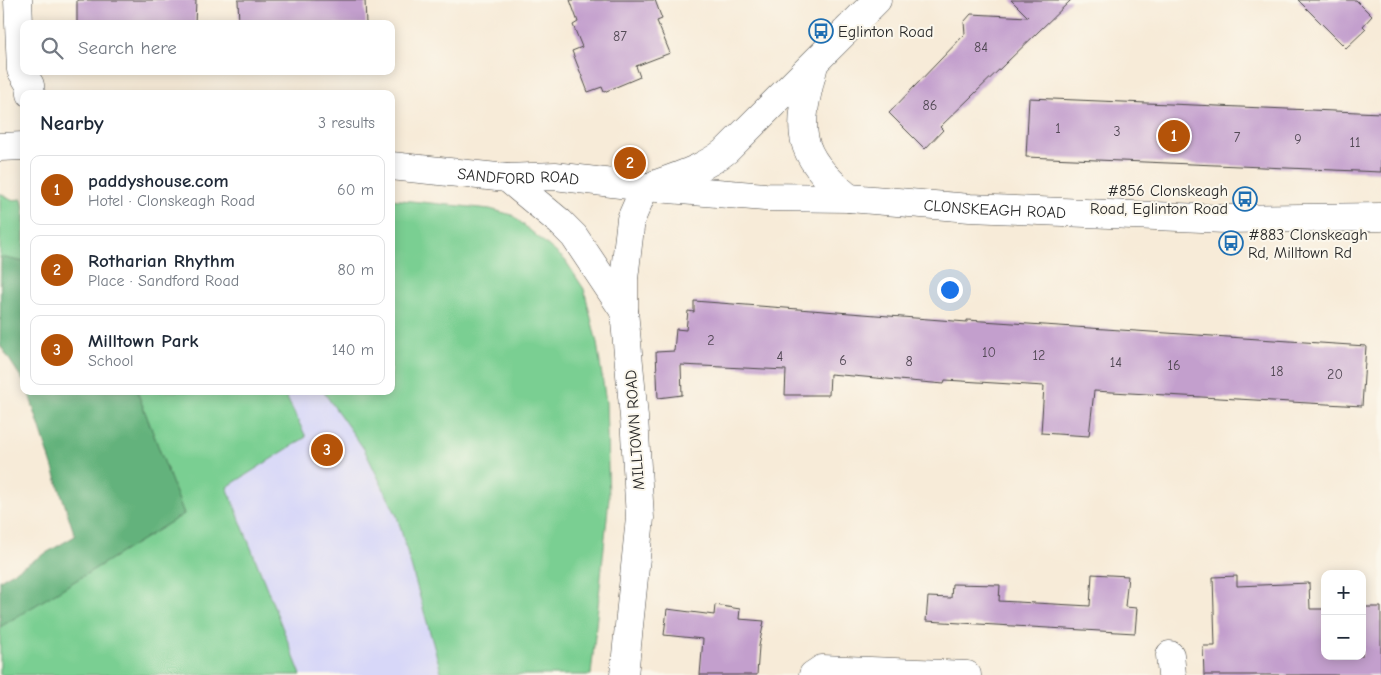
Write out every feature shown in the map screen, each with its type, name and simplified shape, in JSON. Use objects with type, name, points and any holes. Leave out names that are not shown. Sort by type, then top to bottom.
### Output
[{"type":"main road","points":[[18,0],[20,47]]},
{"type":"main road","points":[[645,187],[684,175],[714,161],[752,127],[877,0]]},
{"type":"main road","points":[[814,63],[804,103],[802,127],[809,155],[822,174],[849,198]]},
{"type":"main road","points":[[24,75],[31,90]]},
{"type":"main road","points":[[0,147],[20,146]]},
{"type":"main road","name":"SANDFORD ROAD","points":[[395,166],[507,178],[555,176],[645,187]]},
{"type":"main road","points":[[507,178],[574,236],[624,311]]},
{"type":"main road","name":"CLONSKEAGH ROAD","points":[[645,187],[765,197],[849,198],[970,208],[1225,219],[1381,217]]},
{"type":"main road","name":"MILLTOWN ROAD","points":[[624,675],[640,518],[634,416],[624,311],[628,232],[631,218],[645,187]]},
{"type":"main road","points":[[813,675],[822,669],[967,675]]},
{"type":"shaded area","points":[[395,199],[490,209],[512,215],[565,260],[584,289],[597,343],[606,402],[609,498],[591,675],[0,675],[0,580],[75,536],[29,395],[395,395]]},
{"type":"green space","points":[[0,193],[11,200],[20,199],[20,261],[0,258]]},
{"type":"green space","points":[[395,199],[490,209],[512,215],[565,260],[584,289],[597,343],[606,402],[609,498],[591,675],[442,675],[397,516],[364,449],[326,395],[395,395]]},
{"type":"green space","points":[[1,257],[20,261],[20,376],[0,345]]},
{"type":"green space","points":[[29,395],[139,395],[184,514],[0,627],[0,580],[75,536]]},
{"type":"green space","points":[[139,395],[285,395],[306,437],[227,487],[301,675],[0,675],[0,627],[184,514]]},
{"type":"building","points":[[77,0],[196,0],[195,20],[77,20]]},
{"type":"building","points":[[238,0],[365,0],[366,20],[239,20]]},
{"type":"building","points":[[570,0],[655,0],[662,19],[657,21],[670,53],[636,66],[640,77],[604,92],[602,87],[588,92],[572,51],[582,47],[573,25],[578,22]]},
{"type":"building","points":[[1011,0],[1071,0],[940,127],[943,130],[925,149],[889,113],[965,34],[964,22],[971,14],[1028,17]]},
{"type":"building","points":[[1298,0],[1356,0],[1372,16],[1363,26],[1366,29],[1346,48]]},
{"type":"building","points":[[1029,98],[1381,113],[1381,172],[1026,157]]},
{"type":"building","points":[[694,301],[967,322],[967,320],[1366,346],[1362,406],[1094,391],[1089,436],[1041,433],[1044,386],[945,380],[944,384],[830,374],[829,395],[785,395],[786,370],[681,365],[682,395],[658,398],[656,352],[674,351],[676,329],[686,330],[688,311],[694,312]]},
{"type":"building","points":[[1092,574],[1128,576],[1125,607],[1137,608],[1135,633],[926,621],[928,597],[951,598],[952,584],[1000,585],[999,601],[1090,606]]},
{"type":"building","points":[[1237,576],[1237,586],[1309,583],[1310,609],[1321,609],[1321,660],[1366,660],[1366,607],[1381,607],[1381,675],[1204,675],[1203,646],[1215,646],[1213,577]]},
{"type":"building","points":[[715,605],[740,609],[739,619],[764,621],[759,646],[757,675],[700,675],[703,639],[664,635],[667,609],[714,615]]},
{"type":"place","name":"Eglinton Road","points":[[821,31]]},
{"type":"place","name":"paddyshouse.com","points":[[1174,136]]},
{"type":"place","name":"Rotharian Rhythm","points":[[630,163]]},
{"type":"place","name":"#856 Clonskeagh Road, Eglinton Road","points":[[1245,199]]},
{"type":"place","name":"#883 Clonskeagh Rd, Milltown Rd","points":[[1231,243]]},
{"type":"place","name":"Milltown Park","points":[[327,450]]}]
